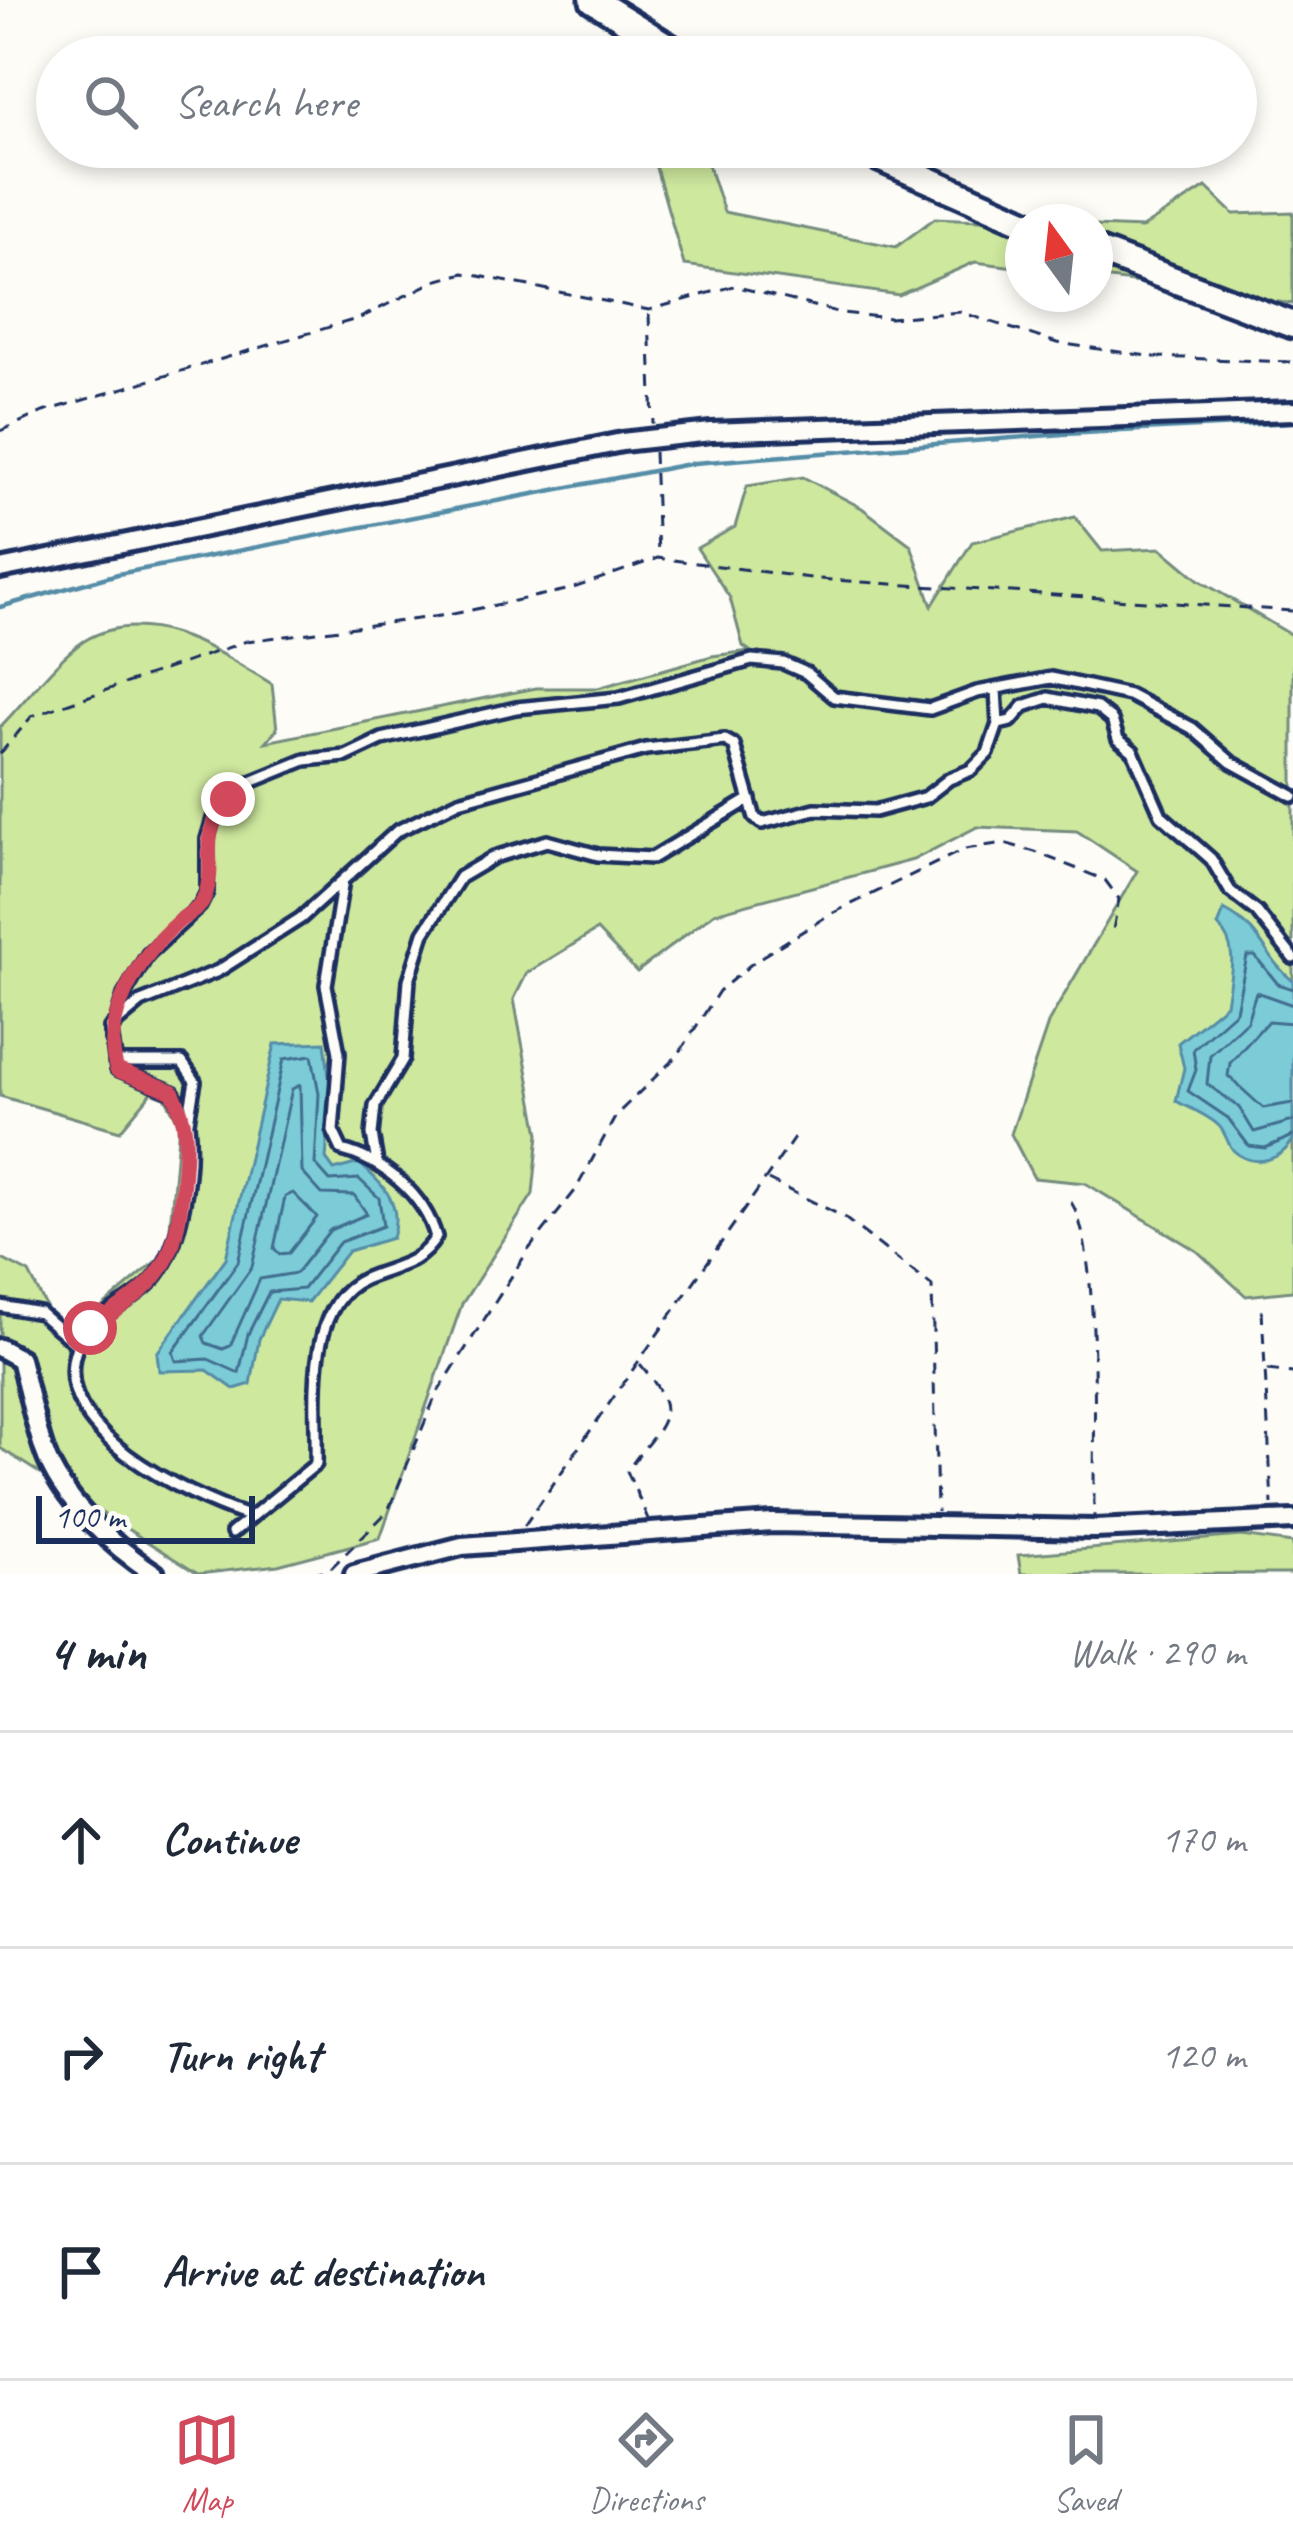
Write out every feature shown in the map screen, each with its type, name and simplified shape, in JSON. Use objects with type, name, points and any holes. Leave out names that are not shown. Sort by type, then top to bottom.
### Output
[{"type":"main road","points":[[593,0],[652,36]]},
{"type":"main road","points":[[902,168],[1005,213]]},
{"type":"main road","points":[[1113,257],[1293,325]]},
{"type":"street","points":[[0,568],[280,509],[711,432],[1293,412]]},
{"type":"street","points":[[0,1348],[20,1359],[45,1454],[65,1486],[102,1534],[155,1574]]},
{"type":"street","points":[[354,1574],[444,1550],[772,1523],[1095,1529],[1293,1520]]},
{"type":"lane","points":[[116,1024],[124,995],[148,955],[200,906],[207,892],[207,839],[213,819],[246,784],[305,760],[346,756],[382,739],[516,707],[619,698],[752,661],[783,663],[806,674],[834,697],[930,709],[1051,678],[1130,695],[1192,728],[1231,762],[1293,796]]},
{"type":"lane","points":[[188,1121],[172,1091],[132,1078],[115,1062],[110,1028],[164,991],[218,971],[301,918],[397,831],[459,801],[646,749],[725,740],[734,745],[755,818],[763,823],[815,809],[903,806],[971,770],[988,752],[998,724],[996,690]]},
{"type":"lane","points":[[998,724],[1048,698],[1097,708],[1132,751],[1161,815],[1211,859],[1230,891],[1257,912],[1293,958]]},
{"type":"lane","points":[[377,1162],[372,1134],[375,1106],[403,1059],[409,980],[424,933],[460,877],[494,857],[547,841],[598,855],[652,858],[750,800]]},
{"type":"lane","points":[[232,1533],[248,1516],[298,1484],[316,1464],[322,1347],[340,1295],[361,1280],[412,1263],[436,1237],[431,1221],[377,1162],[342,1150],[334,1131],[340,1073],[326,985],[343,880]]},
{"type":"lane","points":[[115,1062],[182,1062],[195,1082],[179,1236],[151,1283],[90,1328],[77,1346],[72,1383],[77,1406],[113,1442],[200,1500],[248,1516]]},
{"type":"lane","points":[[0,1306],[40,1313],[77,1346]]},
{"type":"path","points":[[0,430],[44,412],[360,318],[435,281],[464,273],[649,310],[734,286],[841,313],[890,318],[960,312],[1057,343],[1155,357],[1293,362]]},
{"type":"path","points":[[649,310],[658,558]]},
{"type":"path","points":[[0,754],[32,716],[247,641],[448,615],[571,590],[658,558],[818,579],[1293,611]]},
{"type":"path","points":[[311,1574],[330,1569],[388,1511],[436,1395],[529,1249],[575,1191],[617,1114],[678,1054],[719,991],[756,960],[830,915],[965,850],[1004,843],[1105,880],[1119,899],[1112,935]]},
{"type":"path","points":[[512,1542],[794,1138]]},
{"type":"path","points":[[767,1179],[842,1216],[932,1286],[937,1528]]},
{"type":"path","points":[[1071,1202],[1083,1220],[1087,1266],[1095,1529]]},
{"type":"path","points":[[1262,1310],[1272,1518]]},
{"type":"path","points":[[639,1362],[667,1397],[668,1413],[627,1471],[652,1532]]},
{"type":"path","points":[[1265,1370],[1293,1373]]},
{"type":"green space","points":[[656,168],[709,168],[724,212],[896,247],[935,218],[1005,221],[1005,266],[975,262],[899,295],[684,265]]},
{"type":"green space","points":[[1206,187],[1234,214],[1293,212],[1293,304],[1113,279],[1113,227],[1142,228]]},
{"type":"green space","points":[[803,477],[862,508],[911,545],[932,606],[972,542],[1075,517],[1102,551],[1161,548],[1199,580],[1293,636],[1293,1291],[1246,1296],[1197,1251],[1085,1183],[1034,1178],[1011,1134],[1049,1021],[1137,871],[1077,831],[977,827],[913,860],[714,913],[637,972],[597,930],[527,973],[514,999],[539,1134],[533,1194],[462,1304],[380,1538],[278,1565],[198,1574],[0,1448],[0,1258],[29,1273],[69,1352],[73,1332],[168,1251],[179,1123],[165,1097],[152,1092],[120,1131],[0,1096],[0,727],[73,649],[108,630],[133,627],[158,629],[207,646],[272,684],[277,729],[266,742],[536,688],[598,688],[712,656],[750,651],[743,646],[730,598],[697,548],[735,527],[747,486]]},
{"type":"green space","points":[[1241,1536],[1293,1543],[1293,1574],[1021,1574],[1018,1555]]},
{"type":"water","points":[[1224,910],[1248,927],[1293,981],[1293,1140],[1282,1153],[1266,1160],[1242,1157],[1215,1122],[1176,1101],[1184,1068],[1178,1043],[1226,1004],[1232,962],[1229,943],[1218,926]]},
{"type":"water","points":[[325,1042],[331,1094],[326,1159],[334,1170],[359,1163],[383,1188],[395,1215],[392,1238],[348,1251],[308,1302],[278,1299],[259,1339],[251,1384],[234,1389],[207,1370],[159,1371],[157,1353],[226,1258],[275,1044]]},
{"type":"waterway","points":[[0,607],[118,574],[694,463],[1064,434],[1293,422]]},
{"type":"route","points":[[90,1328],[151,1283],[179,1236],[188,1121],[172,1091],[117,1070],[110,1028],[148,955],[200,906],[207,892],[207,839],[213,819],[228,799]]}]
